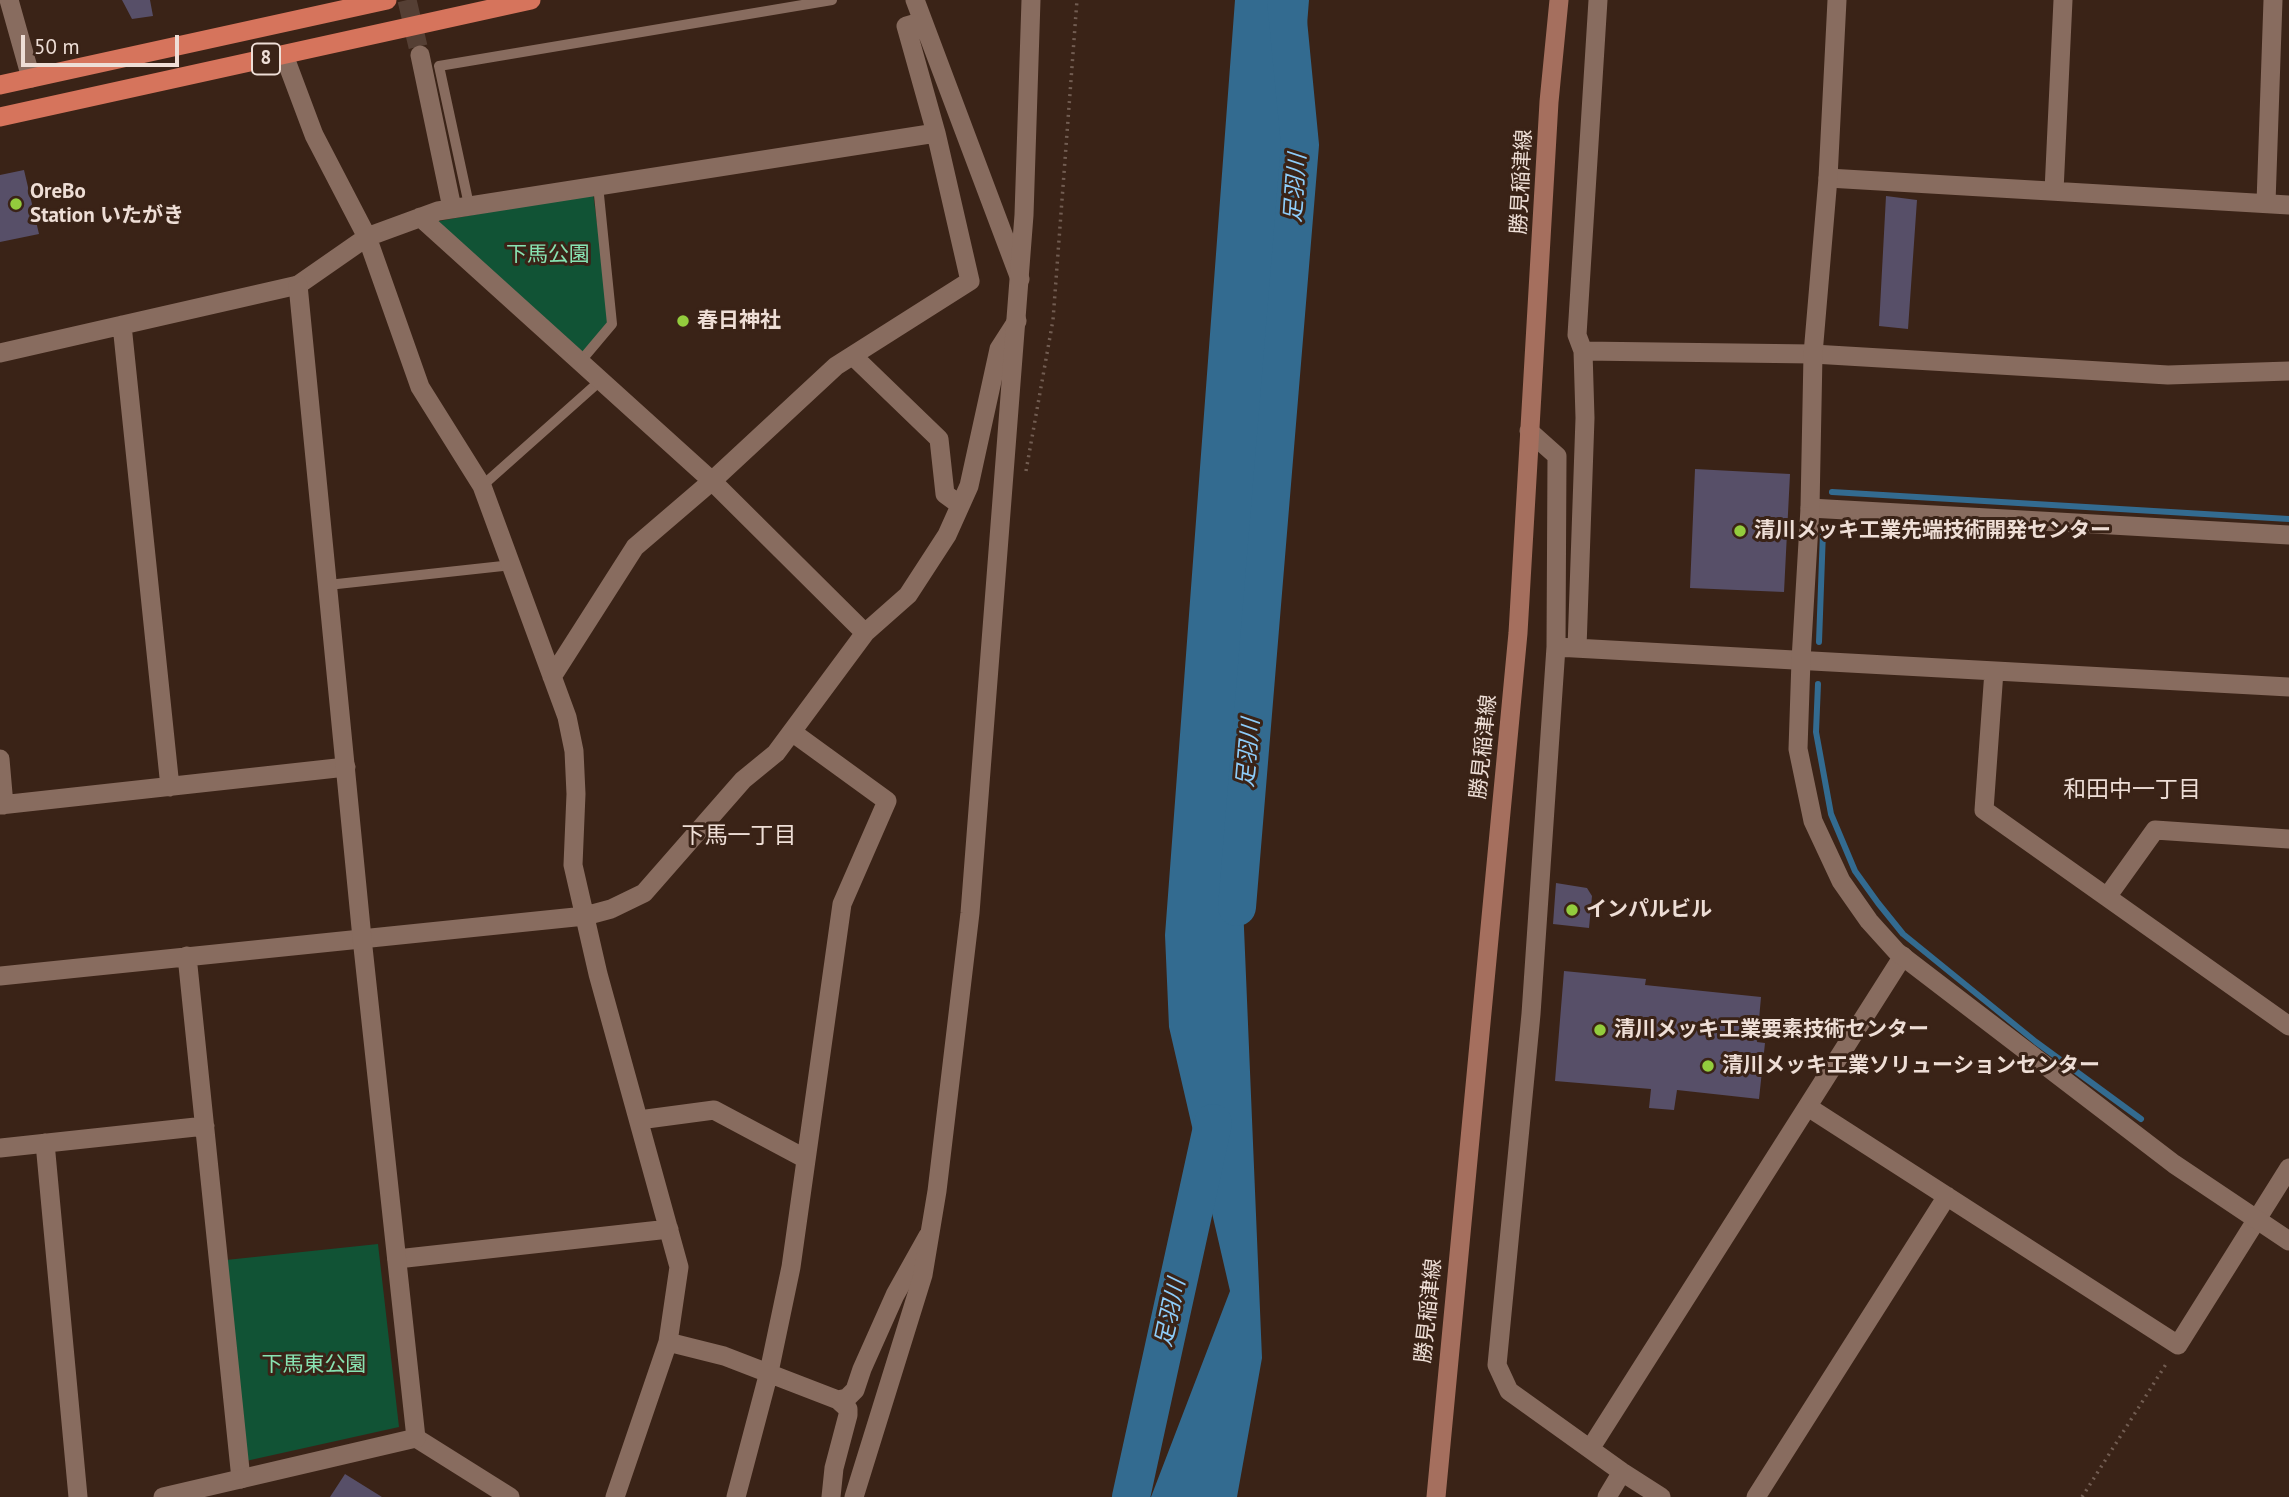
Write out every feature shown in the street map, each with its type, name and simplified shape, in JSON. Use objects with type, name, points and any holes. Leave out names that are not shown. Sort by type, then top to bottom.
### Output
[{"type":"highway","name":"8","points":[[0,85],[387,0]]},
{"type":"highway","name":"8","points":[[0,117],[531,0]]},
{"type":"main road","name":"勝見稲津線","points":[[1436,1497],[1518,633],[1549,102],[1559,0]]},
{"type":"street","points":[[9,0],[31,78]]},
{"type":"street","points":[[915,0],[1020,279]]},
{"type":"street","points":[[854,1497],[923,1275],[937,1191],[970,914],[1020,279],[1031,0]]},
{"type":"street","points":[[1577,648],[1586,418],[1583,351],[1577,335],[1598,0]]},
{"type":"street","points":[[1837,0],[1828,177],[1813,355],[1810,508],[1798,749],[1813,821],[1840,881],[1869,921],[1903,956],[2174,1164],[2289,1241]]},
{"type":"street","points":[[2054,191],[2063,0]]},
{"type":"street","points":[[2266,203],[2273,0]]},
{"type":"street","points":[[552,677],[635,547],[712,481],[836,366],[970,281],[936,133],[906,26],[923,21]]},
{"type":"street","points":[[284,55],[314,135],[367,237],[420,387],[482,486],[567,716],[574,751],[576,794],[573,865],[598,974],[679,1267],[668,1342],[615,1497]]},
{"type":"street","points":[[420,55],[461,207]]},
{"type":"street","points":[[0,354],[298,285],[367,237],[420,217],[461,207],[936,133]]},
{"type":"street","points":[[1828,177],[2289,205]]},
{"type":"street","points":[[420,217],[712,481],[865,633]]},
{"type":"street","points":[[298,285],[362,938],[416,1438]]},
{"type":"street","points":[[0,976],[585,916],[611,909],[644,893],[743,780],[776,753],[865,633],[908,594],[947,535],[969,486],[999,349],[1017,321]]},
{"type":"street","points":[[122,326],[170,787]]},
{"type":"street","points":[[1583,351],[1813,355],[2168,374],[2289,371]]},
{"type":"street","points":[[853,355],[939,439],[945,494],[960,505]]},
{"type":"street","points":[[1529,431],[1557,456],[1556,647],[1531,1014],[1497,1366],[1509,1391],[1661,1497]]},
{"type":"street","points":[[1810,508],[2289,535]]},
{"type":"street","points":[[1556,647],[2289,687]]},
{"type":"street","points":[[1994,671],[1984,810],[2289,1026]]},
{"type":"street","points":[[736,1497],[769,1372],[790,1267],[842,904],[887,801],[792,732]]},
{"type":"street","points":[[0,759],[2,805],[346,767]]},
{"type":"street","points":[[2107,897],[2155,830],[2289,839]]},
{"type":"street","points":[[187,956],[241,1479]]},
{"type":"street","points":[[1590,1449],[1903,956]]},
{"type":"street","points":[[1808,1107],[2178,1345],[2289,1168]]},
{"type":"street","points":[[639,1120],[714,1110],[806,1159]]},
{"type":"street","points":[[0,1148],[205,1126]]},
{"type":"street","points":[[45,1143],[78,1497]]},
{"type":"street","points":[[1756,1497],[1947,1196]]},
{"type":"street","points":[[397,1259],[669,1229]]},
{"type":"street","points":[[838,1400],[847,1398],[855,1390],[895,1295],[930,1232]]},
{"type":"street","points":[[668,1342],[724,1356],[769,1372],[838,1400],[848,1409],[834,1468],[831,1497]]},
{"type":"street","points":[[163,1497],[416,1438],[510,1497]]},
{"type":"street","points":[[1606,1497],[1622,1472]]},
{"type":"lane","points":[[461,207],[439,66],[832,0]]},
{"type":"lane","points":[[580,362],[612,324],[598,186]]},
{"type":"lane","points":[[482,486],[600,381]]},
{"type":"lane","points":[[328,585],[512,565]]},
{"type":"path","points":[[1024,484],[1054,320],[1077,0]]},
{"type":"path","points":[[2082,1497],[2178,1345]]},
{"type":"green space","name":"下馬公園","points":[[593,193],[610,322],[579,357],[434,222]]},
{"type":"green space","name":"下馬東公園","points":[[378,1244],[399,1427],[246,1461],[226,1260]]},
{"type":"water","points":[[1235,0],[1309,0],[1241,857],[1262,1358],[1237,1497],[1151,1497],[1230,1291],[1169,1027],[1165,935]]},
{"type":"building","points":[[122,0],[150,0],[153,16],[132,19]]},
{"type":"building","name":"OreBo Station いたがき","points":[[24,170],[39,234],[0,242],[0,175]]},
{"type":"building","points":[[1886,196],[1917,200],[1908,329],[1879,326]]},
{"type":"building","name":"清川メッキ工業先端技術開発センター","points":[[1695,469],[1790,474],[1784,592],[1690,588]]},
{"type":"building","name":"インパルビル","points":[[1556,883],[1587,888],[1592,896],[1589,928],[1553,924]]},
{"type":"building","points":[[1564,971],[1646,979],[1645,985],[1761,997],[1757,1042],[1765,1043],[1759,1099],[1677,1090],[1674,1110],[1649,1108],[1651,1089],[1555,1081]]},
{"type":"building","points":[[345,1474],[382,1497],[330,1497]]},
{"type":"waterway","name":"足羽川","points":[[1237,907],[1300,145],[1286,0]]},
{"type":"waterway","points":[[1832,492],[2289,519]]},
{"type":"waterway","points":[[1819,642],[1823,531]]},
{"type":"waterway","points":[[1818,684],[1816,732],[1831,814],[1855,871],[1878,903],[1903,934],[2036,1042],[2141,1119]]},
{"type":"waterway","name":"足羽川","points":[[1131,1497],[1213,1123]]},
{"type":"tunnel","points":[[407,0],[420,55]]},
{"type":"place","name":"OreBo Station いたがき","points":[[16,204]]},
{"type":"place","name":"春日神社","points":[[683,321]]},
{"type":"place","name":"清川メッキ工業先端技術開発センター","points":[[1740,531]]},
{"type":"place","name":"インパルビル","points":[[1572,910]]},
{"type":"place","name":"清川メッキ工業要素技術センター","points":[[1600,1030]]},
{"type":"place","name":"清川メッキ工業ソリューションセンター","points":[[1708,1066]]},
{"type":"district","name":"和田中一丁目","points":[[2132,790]]},
{"type":"district","name":"下馬一丁目","points":[[739,836]]}]
